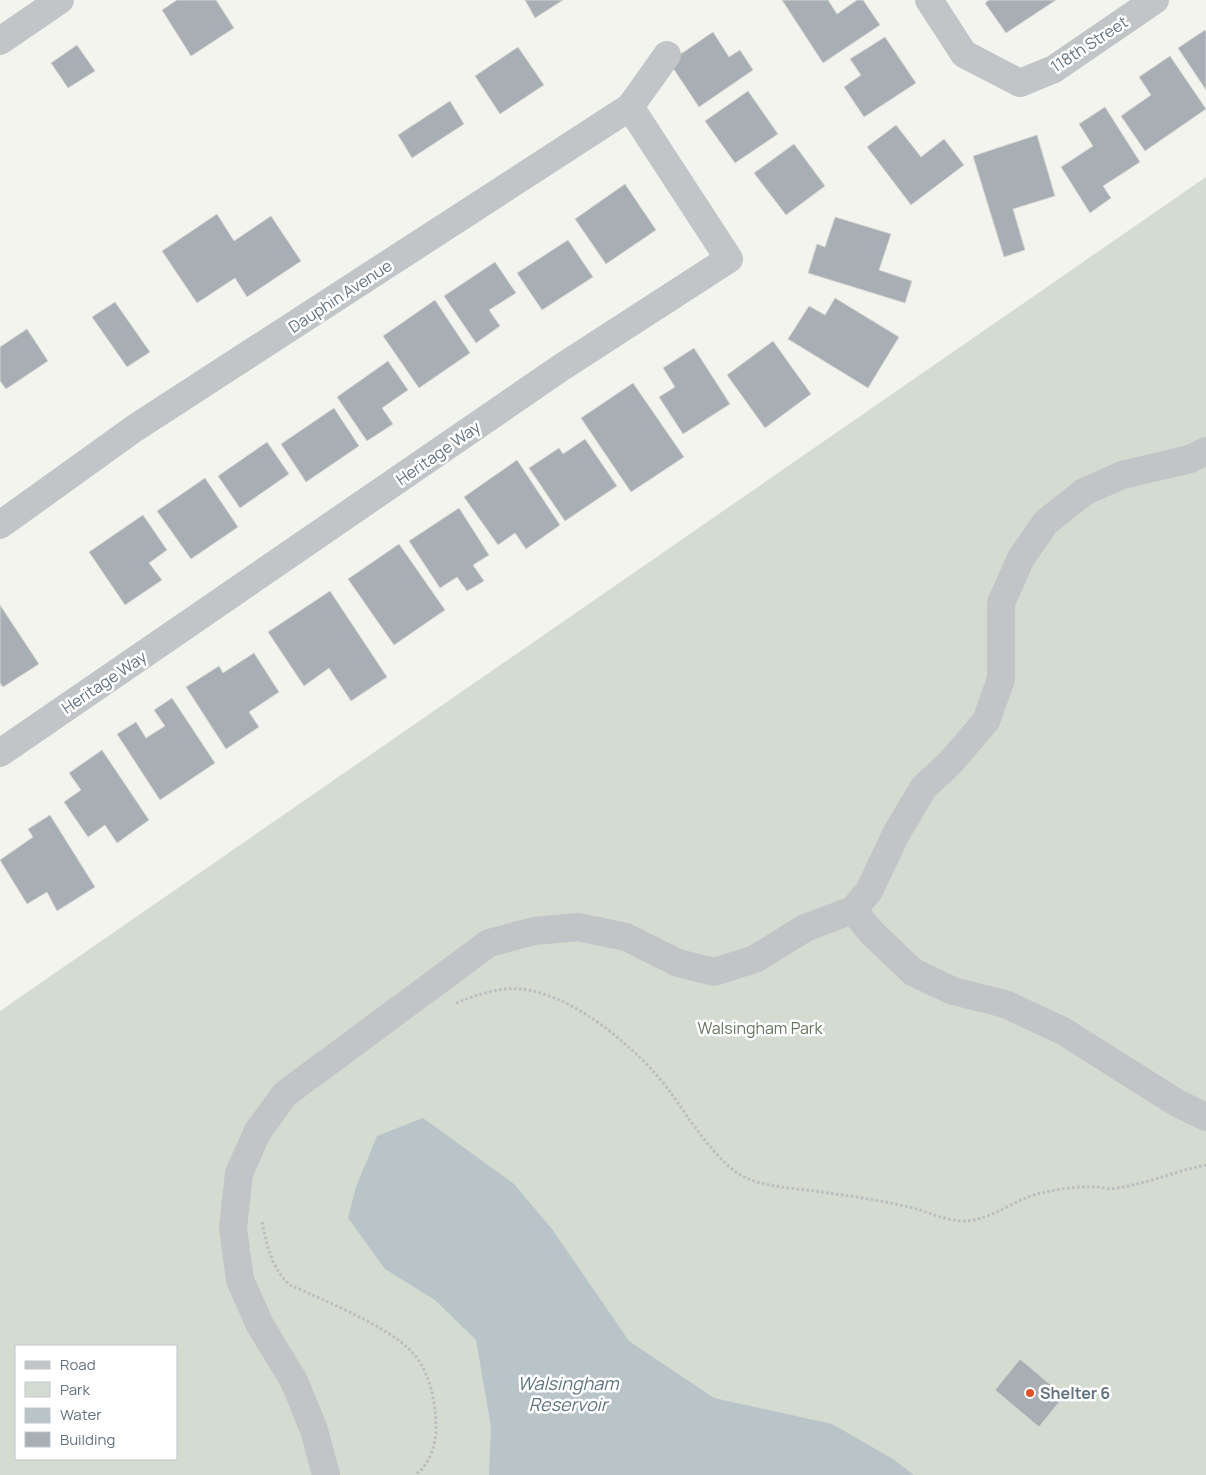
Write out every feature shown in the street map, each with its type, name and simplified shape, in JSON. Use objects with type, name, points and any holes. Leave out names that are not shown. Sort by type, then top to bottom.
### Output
[{"type":"street","points":[[0,41],[60,0]]},
{"type":"street","name":"118th Street","points":[[929,0],[964,54],[1020,83],[1054,69],[1155,0]]},
{"type":"street","name":"Dauphin Avenue","points":[[0,524],[136,428],[630,107],[667,55]]},
{"type":"street","name":"Heritage Way","points":[[0,753],[562,367],[729,259],[630,107]]},
{"type":"street","points":[[326,1475],[314,1430],[294,1381],[260,1325],[240,1280],[233,1228],[239,1173],[258,1131],[285,1094],[488,943],[534,931],[578,927],[626,937],[678,963],[714,972],[755,959],[805,928],[853,910],[869,891],[885,862],[896,834],[924,787],[950,763],[986,721],[1001,679],[1000,603],[1021,558],[1046,522],[1084,492],[1122,475],[1190,459],[1206,451]]},
{"type":"street","points":[[853,910],[872,933],[913,972],[953,991],[1005,1004],[1063,1031],[1177,1103],[1206,1117]]},
{"type":"path","points":[[448,1007],[479,993],[521,989],[555,999],[592,1019],[623,1042],[648,1066],[716,1153],[745,1177],[776,1186],[914,1208],[955,1221],[974,1220],[1037,1194],[1062,1188],[1095,1187],[1113,1189],[1137,1185],[1180,1170],[1206,1166]]},
{"type":"path","points":[[260,1216],[268,1252],[280,1276],[290,1284],[382,1330],[412,1352],[426,1374],[435,1405],[437,1431],[431,1457],[415,1475]]},
{"type":"green space","name":"Walsingham Park","points":[[1206,177],[1206,1475],[0,1475],[0,1011]]},
{"type":"water","name":"Walsingham Reservoir","points":[[423,1118],[514,1184],[552,1229],[629,1341],[714,1398],[832,1424],[893,1459],[914,1475],[489,1475],[491,1427],[476,1340],[435,1300],[385,1269],[348,1218],[356,1187],[377,1136]]},
{"type":"building","points":[[177,0],[216,0],[234,28],[191,56],[162,10]]},
{"type":"building","points":[[525,0],[563,0],[535,18]]},
{"type":"building","points":[[782,0],[828,0],[837,14],[857,0],[863,0],[880,25],[823,63]]},
{"type":"building","points":[[989,0],[1056,0],[1006,33],[985,3]]},
{"type":"building","points":[[1205,30],[1206,32],[1206,90],[1178,48]]},
{"type":"building","points":[[713,32],[729,57],[740,50],[753,70],[699,107],[669,62]]},
{"type":"building","points":[[885,37],[916,83],[864,117],[844,87],[861,75],[850,59]]},
{"type":"building","points":[[77,45],[95,71],[68,88],[51,63]]},
{"type":"building","points":[[518,47],[544,85],[500,114],[475,76]]},
{"type":"building","points":[[1170,56],[1206,109],[1145,151],[1121,116],[1151,95],[1139,77]]},
{"type":"building","points":[[748,91],[778,134],[735,163],[705,121]]},
{"type":"building","points":[[450,101],[464,124],[412,158],[398,135]]},
{"type":"building","points":[[1105,107],[1140,162],[1103,186],[1111,198],[1090,213],[1061,167],[1093,146],[1079,124]]},
{"type":"building","points":[[896,125],[921,157],[944,139],[964,165],[911,205],[867,147]]},
{"type":"building","points":[[1037,135],[1055,196],[1013,209],[1025,250],[1004,257],[973,156]]},
{"type":"building","points":[[794,144],[825,186],[786,215],[754,173]]},
{"type":"building","points":[[625,184],[656,230],[606,264],[575,219]]},
{"type":"building","points":[[217,214],[234,241],[271,216],[301,261],[247,297],[235,278],[197,303],[162,251]]},
{"type":"building","points":[[835,217],[891,234],[879,270],[912,281],[905,303],[808,273],[817,244],[825,247]]},
{"type":"building","points":[[568,240],[593,277],[542,310],[517,273]]},
{"type":"building","points":[[495,262],[516,293],[489,310],[500,326],[476,343],[444,296]]},
{"type":"building","points":[[835,298],[899,337],[868,388],[788,339],[809,306],[825,315]]},
{"type":"building","points":[[435,300],[470,353],[419,388],[383,336]]},
{"type":"building","points":[[115,302],[150,352],[127,367],[92,317]]},
{"type":"building","points":[[27,329],[48,361],[6,389],[0,381],[0,347]]},
{"type":"building","points":[[773,341],[811,394],[765,428],[727,375]]},
{"type":"building","points":[[694,348],[730,404],[683,434],[659,397],[675,387],[663,368]]},
{"type":"building","points":[[388,361],[408,390],[382,408],[393,424],[367,441],[337,397]]},
{"type":"building","points":[[633,383],[684,457],[631,492],[581,418]]},
{"type":"building","points":[[334,408],[359,446],[306,482],[281,444]]},
{"type":"building","points":[[585,439],[617,486],[565,521],[529,468],[559,448],[563,454]]},
{"type":"building","points":[[267,442],[289,474],[240,508],[218,476]]},
{"type":"building","points":[[517,460],[560,525],[526,549],[515,533],[498,545],[464,497]]},
{"type":"building","points":[[205,478],[238,527],[191,559],[157,511]]},
{"type":"building","points":[[459,508],[489,555],[473,565],[484,581],[467,591],[457,577],[440,588],[409,541]]},
{"type":"building","points":[[143,515],[167,550],[149,563],[162,580],[125,605],[89,552]]},
{"type":"building","points":[[399,544],[445,610],[394,645],[348,579]]},
{"type":"building","points":[[330,591],[387,677],[351,701],[329,668],[304,686],[268,632]]},
{"type":"building","points":[[0,605],[39,664],[3,687],[0,683]]},
{"type":"building","points":[[254,653],[279,692],[249,712],[259,727],[226,749],[186,687],[219,666],[223,673]]},
{"type":"building","points":[[172,698],[215,763],[160,800],[117,734],[136,722],[146,738],[165,726],[154,710]]},
{"type":"building","points":[[102,750],[149,820],[117,843],[105,825],[88,837],[64,802],[81,790],[69,773]]},
{"type":"building","points":[[50,815],[95,887],[57,911],[47,892],[27,904],[0,860],[33,837],[28,829]]},
{"type":"building","name":"Shelter 6","points":[[1020,1359],[1064,1396],[1039,1427],[995,1390]]},
{"type":"place","name":"Shelter 6","points":[[1030,1393]]}]
